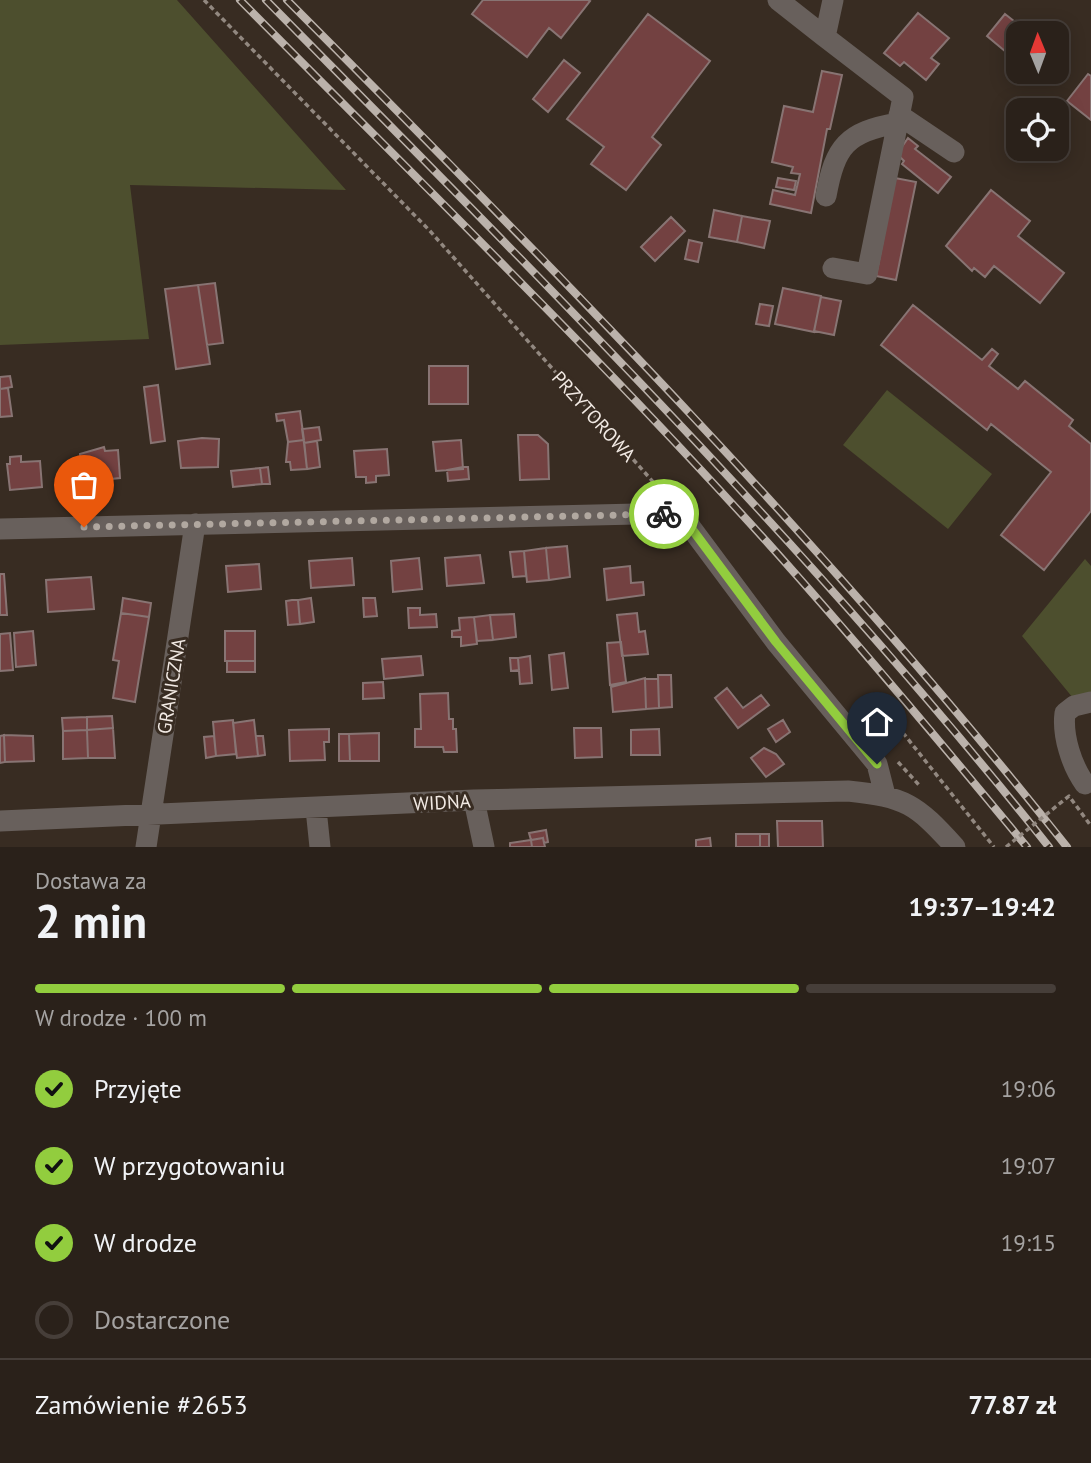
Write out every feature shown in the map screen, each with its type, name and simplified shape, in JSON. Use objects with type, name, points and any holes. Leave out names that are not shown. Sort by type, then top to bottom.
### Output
[{"type":"street","points":[[778,0],[902,97],[867,274],[833,268]]},
{"type":"street","points":[[825,37],[833,0]]},
{"type":"street","points":[[827,196],[832,164],[848,140],[864,130],[898,119],[954,152]]},
{"type":"street","points":[[0,529],[680,513],[776,642],[877,764],[884,782],[885,795],[911,804],[954,847]]},
{"type":"street","name":"GRANICZNA","points":[[146,847],[195,524]]},
{"type":"street","points":[[1085,785],[1077,773],[1063,726],[1065,713],[1074,706],[1091,702]]},
{"type":"street","name":"WIDNA","points":[[0,821],[474,800],[848,792],[885,795]]},
{"type":"street","points":[[474,800],[484,847]]},
{"type":"street","points":[[316,809],[320,847]]},
{"type":"path","name":"PRZYTOROWA","points":[[204,0],[430,231],[680,513]]},
{"type":"path","points":[[874,733],[866,724],[884,709],[994,847]]},
{"type":"path","points":[[897,760],[912,778]]},
{"type":"path","points":[[1006,847],[1069,796],[1091,825]]},
{"type":"green space","points":[[0,0],[177,0],[346,190],[130,185],[149,339],[0,345]]},
{"type":"green space","points":[[887,390],[992,474],[948,529],[843,445]]},
{"type":"green space","points":[[1085,559],[1091,566],[1091,693],[1073,698],[1022,636]]},
{"type":"building","points":[[483,0],[590,1],[561,38],[549,28],[527,57],[472,14]]},
{"type":"building","points":[[918,13],[949,38],[931,58],[939,64],[926,80],[904,62],[900,66],[884,53]]},
{"type":"building","points":[[648,14],[710,61],[652,137],[661,145],[626,190],[591,164],[604,147],[567,119]]},
{"type":"building","points":[[1005,14],[1014,21],[1006,21],[1006,52],[987,36]]},
{"type":"building","points":[[564,60],[580,73],[548,112],[533,99]]},
{"type":"building","points":[[822,71],[842,75],[830,129],[827,129],[811,213],[770,204],[773,190],[795,195],[800,174],[791,173],[793,167],[772,162],[784,106],[813,112]]},
{"type":"building","points":[[1088,74],[1091,76],[1091,120],[1069,103],[1069,98]]},
{"type":"building","points":[[908,138],[918,146],[915,149],[951,177],[938,193],[902,164],[904,161],[897,154]]},
{"type":"building","points":[[778,178],[796,181],[794,190],[776,187]]},
{"type":"building","points":[[895,178],[916,182],[896,280],[876,276]]},
{"type":"building","points":[[991,190],[1030,221],[1018,236],[1064,273],[1040,303],[994,266],[985,277],[974,268],[972,271],[946,246]]},
{"type":"building","points":[[714,210],[742,216],[737,242],[709,237]]},
{"type":"building","points":[[742,216],[770,221],[764,248],[737,242]]},
{"type":"building","points":[[671,217],[685,231],[655,261],[641,247]]},
{"type":"building","points":[[689,240],[702,243],[698,262],[685,259]]},
{"type":"building","points":[[215,283],[223,343],[207,345],[198,285]]},
{"type":"building","points":[[198,285],[210,364],[176,369],[165,289]]},
{"type":"building","points":[[783,288],[821,296],[814,332],[775,324]]},
{"type":"building","points":[[821,297],[841,301],[834,335],[814,331]]},
{"type":"building","points":[[760,304],[773,306],[769,326],[756,324]]},
{"type":"building","points":[[913,305],[982,360],[992,349],[998,354],[989,366],[1018,389],[1025,381],[1073,420],[1069,426],[1091,444],[1091,511],[1044,570],[1001,535],[1051,472],[991,424],[987,430],[881,345]]},
{"type":"building","points":[[429,366],[468,366],[468,404],[429,404]]},
{"type":"building","points":[[10,376],[12,387],[0,389],[0,377]]},
{"type":"building","points":[[158,385],[165,441],[151,443],[144,387]]},
{"type":"building","points":[[8,388],[12,416],[0,417],[0,389]]},
{"type":"building","points":[[300,411],[304,440],[288,442],[284,420],[277,421],[276,414]]},
{"type":"building","points":[[319,427],[321,440],[304,443],[302,429]]},
{"type":"building","points":[[518,435],[538,435],[548,444],[549,479],[520,480]]},
{"type":"building","points":[[219,439],[218,467],[181,468],[178,441]]},
{"type":"building","points":[[304,440],[307,469],[291,470],[290,462],[286,462],[288,442]]},
{"type":"building","points":[[461,440],[463,469],[436,471],[433,442]]},
{"type":"building","points":[[317,441],[320,467],[307,469],[304,443]]},
{"type":"building","points":[[104,447],[105,451],[118,450],[120,478],[82,482],[80,454]]},
{"type":"building","points":[[387,449],[389,475],[376,476],[376,482],[366,483],[366,477],[356,477],[354,451]]},
{"type":"building","points":[[21,456],[21,462],[40,461],[42,487],[10,490],[7,464],[10,464],[10,457]]},
{"type":"building","points":[[268,467],[270,484],[262,484],[260,468]]},
{"type":"building","points":[[468,467],[469,479],[448,481],[447,470]]},
{"type":"building","points":[[260,468],[262,484],[233,487],[231,471]]},
{"type":"building","points":[[106,479],[107,492],[96,493],[94,480]]},
{"type":"building","points":[[567,546],[570,577],[549,580],[546,548]]},
{"type":"building","points":[[546,548],[549,580],[527,582],[524,551]]},
{"type":"building","points":[[524,551],[526,576],[513,577],[510,552]]},
{"type":"building","points":[[480,555],[484,583],[447,586],[445,558]]},
{"type":"building","points":[[352,558],[354,585],[311,588],[309,561]]},
{"type":"building","points":[[419,558],[422,589],[393,592],[391,561]]},
{"type":"building","points":[[259,564],[261,589],[228,592],[226,566]]},
{"type":"building","points":[[630,566],[631,583],[643,582],[644,595],[607,600],[604,569]]},
{"type":"building","points":[[0,574],[4,574],[7,615],[0,615]]},
{"type":"building","points":[[91,577],[94,609],[48,612],[46,580]]},
{"type":"building","points":[[123,598],[151,603],[149,617],[121,613]]},
{"type":"building","points":[[311,598],[314,622],[300,624],[298,600]]},
{"type":"building","points":[[363,598],[375,598],[377,616],[364,617]]},
{"type":"building","points":[[298,600],[300,624],[288,625],[286,601]]},
{"type":"building","points":[[408,608],[420,608],[420,615],[436,614],[437,627],[409,628]]},
{"type":"building","points":[[121,613],[149,617],[135,702],[113,698],[119,661],[113,660]]},
{"type":"building","points":[[637,613],[639,632],[645,631],[648,654],[622,656],[617,615]]},
{"type":"building","points":[[514,614],[516,637],[493,640],[490,615]]},
{"type":"building","points":[[490,615],[493,640],[477,641],[474,617]]},
{"type":"building","points":[[474,617],[477,644],[461,646],[461,637],[452,637],[452,631],[460,630],[459,618]]},
{"type":"building","points":[[33,631],[36,665],[16,667],[14,633]]},
{"type":"building","points":[[225,631],[255,631],[255,661],[225,661]]},
{"type":"building","points":[[10,633],[13,670],[0,671],[0,634]]},
{"type":"building","points":[[621,642],[626,682],[610,685],[607,643]]},
{"type":"building","points":[[564,653],[568,688],[552,690],[549,655]]},
{"type":"building","points":[[421,656],[423,675],[384,679],[382,659]]},
{"type":"building","points":[[530,656],[532,683],[520,684],[518,658]]},
{"type":"building","points":[[510,658],[518,658],[519,670],[511,671]]},
{"type":"building","points":[[227,661],[255,661],[255,672],[227,672]]},
{"type":"building","points":[[658,675],[671,675],[672,707],[659,708]]},
{"type":"building","points":[[645,678],[646,709],[613,712],[611,687]]},
{"type":"building","points":[[645,679],[658,679],[659,708],[646,709]]},
{"type":"building","points":[[383,682],[384,698],[363,699],[363,683]]},
{"type":"building","points":[[727,688],[743,708],[761,695],[769,705],[738,728],[715,698]]},
{"type":"building","points":[[448,693],[449,719],[453,719],[453,729],[456,729],[457,752],[444,752],[443,747],[415,747],[415,729],[421,729],[420,694]]},
{"type":"building","points":[[112,716],[113,728],[87,730],[87,717]]},
{"type":"building","points":[[87,717],[87,730],[63,731],[62,718]]},
{"type":"building","points":[[233,720],[236,754],[216,756],[213,722]]},
{"type":"building","points":[[254,720],[258,756],[237,758],[233,723]]},
{"type":"building","points":[[783,720],[790,732],[776,742],[768,729]]},
{"type":"building","points":[[113,728],[115,758],[88,758],[87,730]]},
{"type":"building","points":[[574,728],[601,728],[602,757],[575,758]]},
{"type":"building","points":[[329,729],[329,742],[324,742],[325,760],[290,761],[289,730]]},
{"type":"building","points":[[659,729],[660,755],[631,755],[631,730]]},
{"type":"building","points":[[87,730],[88,758],[63,759],[63,731]]},
{"type":"building","points":[[379,733],[379,761],[350,761],[349,734]]},
{"type":"building","points":[[339,734],[349,734],[350,761],[339,761]]},
{"type":"building","points":[[4,735],[33,736],[34,761],[5,762]]},
{"type":"building","points":[[4,735],[5,762],[0,763],[0,736]]},
{"type":"building","points":[[214,736],[216,756],[206,758],[204,737]]},
{"type":"building","points":[[256,736],[263,736],[265,755],[258,756]]},
{"type":"building","points":[[764,748],[776,754],[784,764],[766,777],[751,758]]},
{"type":"building","points":[[777,821],[822,821],[823,847],[778,847]]},
{"type":"building","points":[[546,830],[548,842],[544,843],[543,838],[531,840],[529,833]]},
{"type":"building","points":[[736,834],[760,834],[760,847],[736,847]]},
{"type":"building","points":[[760,834],[769,834],[769,847],[760,847]]},
{"type":"building","points":[[543,838],[545,847],[532,847],[531,840]]},
{"type":"building","points":[[710,838],[711,847],[696,847],[696,840]]},
{"type":"building","points":[[531,840],[532,847],[510,847],[510,843]]},
{"type":"railway","points":[[240,0],[506,268],[703,472],[833,617],[1027,847]]},
{"type":"railway","points":[[266,0],[569,309],[767,519],[958,735],[1049,847]]},
{"type":"railway","points":[[287,0],[590,308],[787,518],[976,735],[1067,847]]},
{"type":"way so far","points":[[84,527],[664,514]]},
{"type":"route","points":[[664,514],[680,513],[776,642],[877,764]]}]
